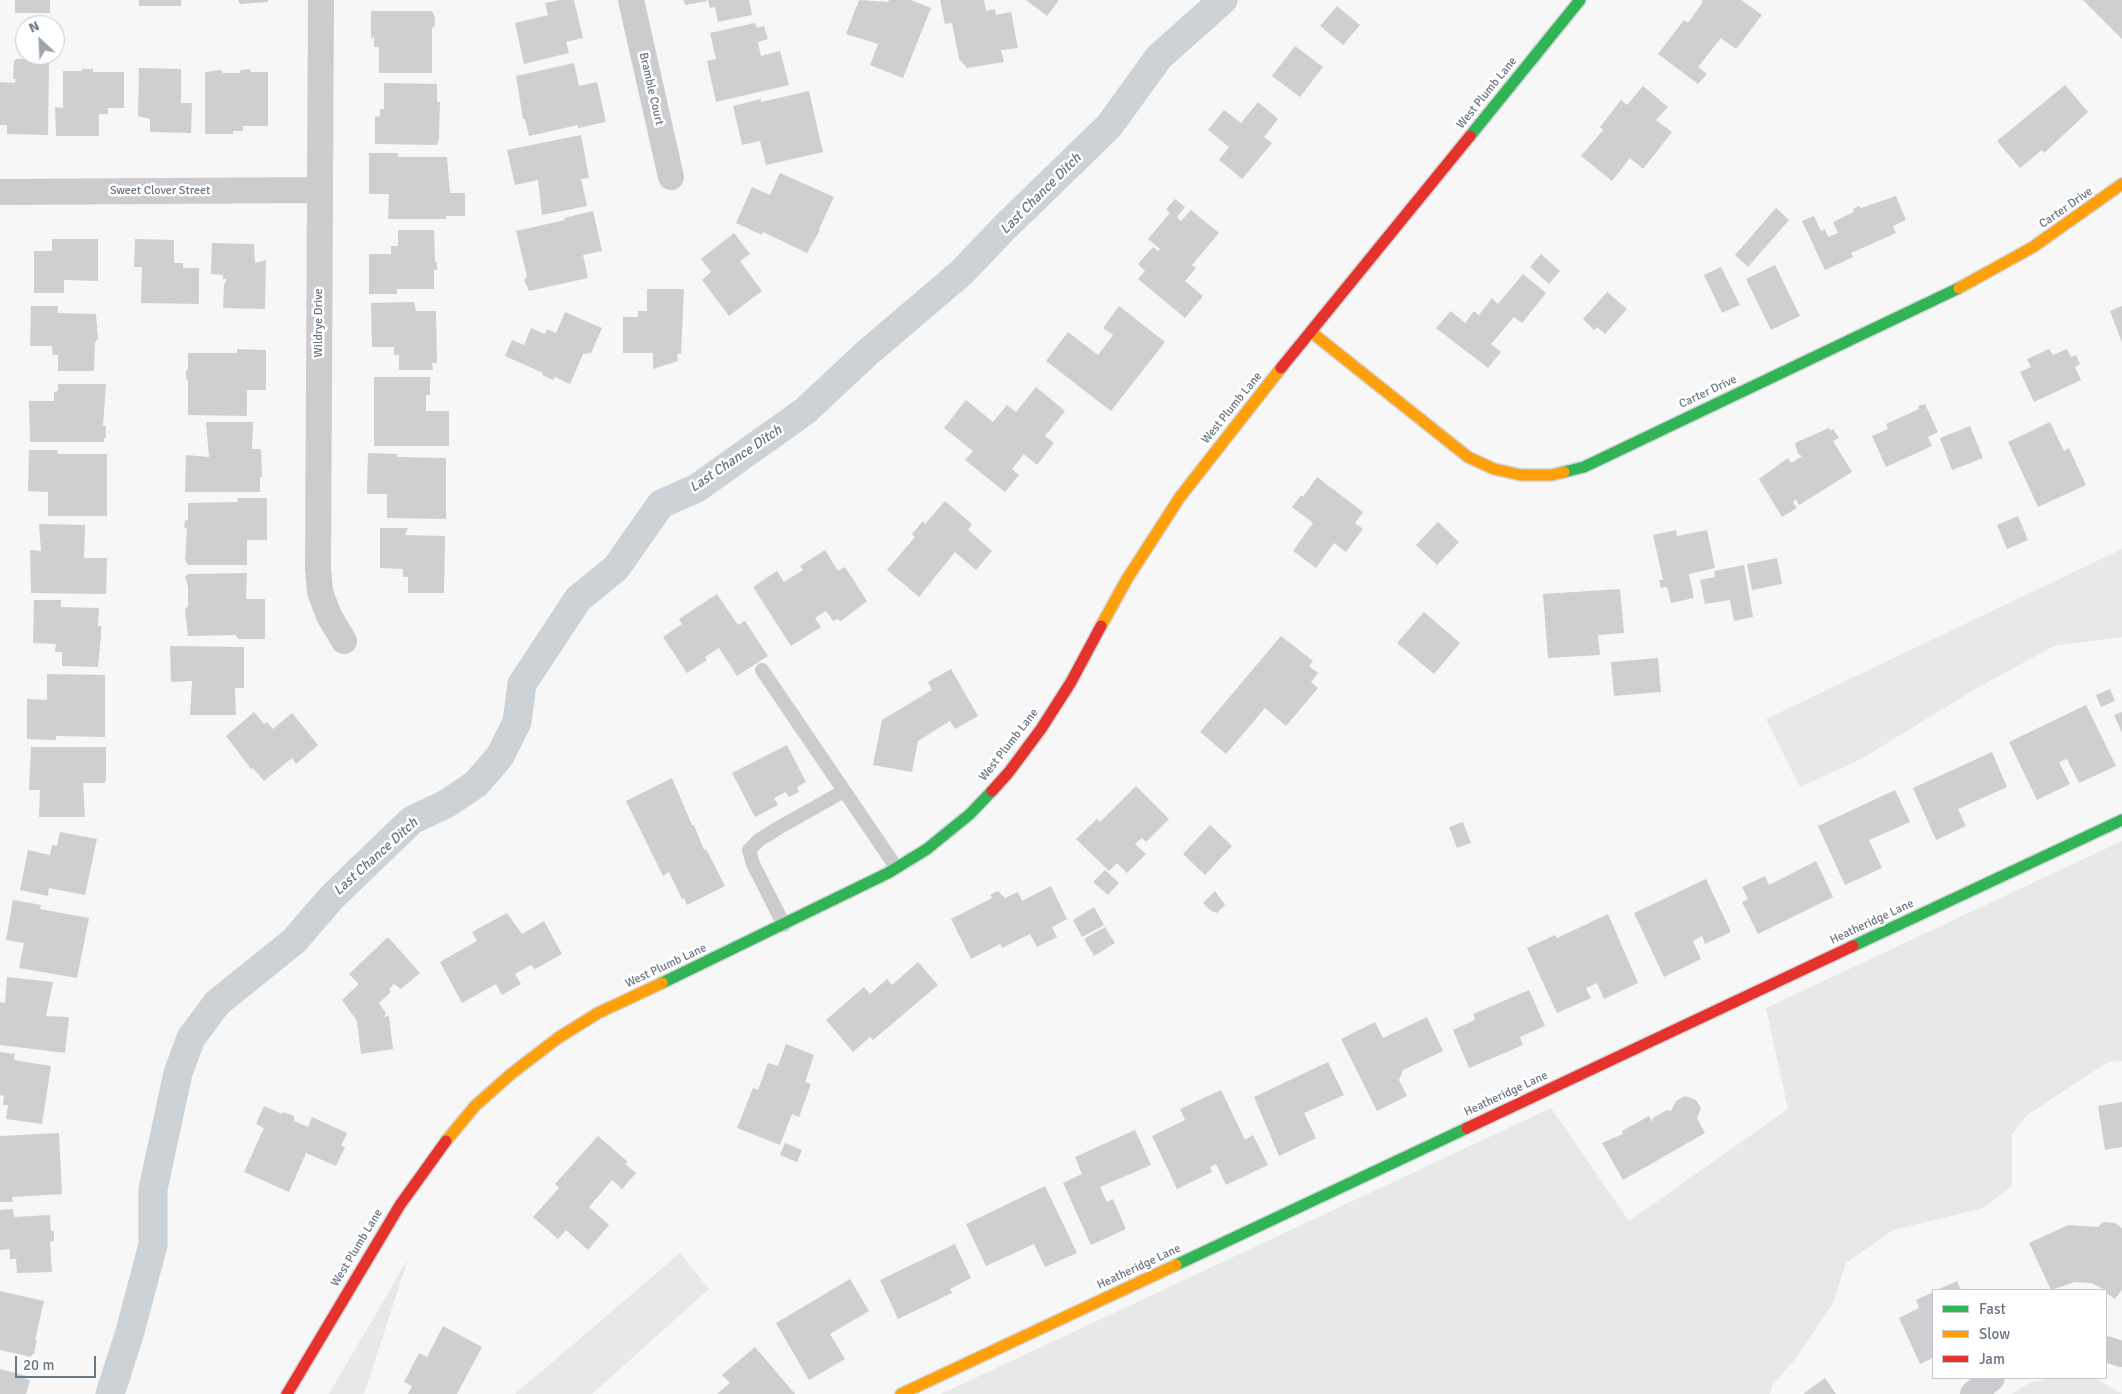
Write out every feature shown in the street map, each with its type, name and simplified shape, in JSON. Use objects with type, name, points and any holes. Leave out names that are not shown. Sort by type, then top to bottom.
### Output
[{"type":"street","name":"Wildrye Drive","points":[[321,0],[318,569],[320,592],[329,616],[344,641]]},
{"type":"street","name":"Bramble Court","points":[[631,0],[671,177]]},
{"type":"street","name":"West Plumb Lane","points":[[287,1394],[400,1205],[444,1143],[475,1106],[512,1074],[558,1038],[598,1013],[848,894],[896,868],[927,849],[970,814],[1009,772],[1041,729],[1072,682],[1128,579],[1180,497],[1222,441],[1580,0]]},
{"type":"street","name":"Carter Drive","points":[[1311,332],[1468,457],[1494,469],[1521,476],[1552,475],[1584,467],[1971,282],[2033,247],[2122,184]]},
{"type":"street","name":"Sweet Clover Street","points":[[0,192],[320,190]]},
{"type":"street","name":"Heatheridge Lane","points":[[901,1394],[2122,820]]},
{"type":"street","points":[[2107,1349],[2122,1354]]},
{"type":"street","points":[[1973,1394],[1991,1379]]},
{"type":"lane","points":[[762,670],[896,868]]},
{"type":"lane","points":[[784,925],[753,864],[749,850],[759,840],[844,791]]},
{"type":"shaded area","points":[[2122,549],[2122,637],[2054,646],[1977,688],[1861,759],[1800,787],[1766,719]]},
{"type":"shaded area","points":[[2122,841],[2122,1061],[2108,1062],[2027,1115],[2012,1134],[2012,1186],[1983,1208],[1893,1230],[1846,1263],[1833,1303],[1796,1358],[1772,1386],[1770,1394],[941,1394],[1551,1108],[1629,1221],[1788,1109],[1766,1008]]},
{"type":"shaded area","points":[[680,1253],[709,1289],[592,1394],[515,1394]]},
{"type":"shaded area","points":[[408,1259],[364,1394],[329,1394]]},
{"type":"shaded area","points":[[2047,1379],[2097,1379],[2122,1394],[2012,1394],[2030,1382]]},
{"type":"building","points":[[15,0],[50,0],[50,13],[15,13]]},
{"type":"building","points":[[139,0],[181,0],[181,6],[139,6]]},
{"type":"building","points":[[238,0],[268,0],[268,2],[240,4]]},
{"type":"building","points":[[574,0],[583,38],[566,42],[569,53],[524,64],[515,23],[548,15],[545,3]]},
{"type":"building","points":[[684,0],[707,0],[707,1],[685,5]]},
{"type":"building","points":[[708,0],[749,0],[752,15],[718,22],[715,7],[710,8]]},
{"type":"building","points":[[859,0],[888,2],[889,0],[911,0],[931,8],[903,78],[870,65],[878,44],[846,34]]},
{"type":"building","points":[[940,0],[984,0],[986,11],[995,9],[996,15],[1011,12],[1018,48],[1001,50],[1004,62],[967,68],[959,59],[952,23],[945,24]]},
{"type":"building","points":[[1026,0],[1059,0],[1047,16]]},
{"type":"building","points":[[1701,0],[1741,0],[1762,15],[1736,49],[1721,38],[1698,67],[1707,74],[1698,84],[1658,54],[1684,20],[1688,23],[1703,2]]},
{"type":"building","points":[[2083,0],[2122,0],[2122,39]]},
{"type":"building","points":[[1337,6],[1360,25],[1343,45],[1320,26]]},
{"type":"building","points":[[371,11],[432,11],[435,18],[435,26],[432,28],[432,73],[379,73],[379,47],[374,47],[374,37],[371,39]]},
{"type":"building","points":[[755,23],[757,28],[764,26],[768,39],[758,42],[761,56],[780,51],[789,85],[716,102],[707,61],[716,59],[710,33]]},
{"type":"building","points":[[1295,46],[1323,67],[1300,97],[1272,76]]},
{"type":"building","points":[[14,61],[15,65],[49,65],[48,135],[7,134],[7,125],[0,125],[0,82],[15,83],[16,79],[13,79]]},
{"type":"building","points":[[574,63],[579,86],[597,82],[606,122],[578,128],[578,125],[529,136],[525,119],[523,119],[516,76]]},
{"type":"building","points":[[139,68],[181,69],[181,103],[192,103],[191,133],[150,132],[150,119],[138,116]]},
{"type":"building","points":[[82,69],[93,69],[93,72],[124,72],[124,108],[108,108],[108,114],[99,114],[99,136],[56,136],[55,107],[63,108],[63,71],[82,71]]},
{"type":"building","points":[[249,69],[251,72],[268,72],[268,126],[243,126],[243,131],[233,131],[233,134],[205,134],[205,72],[221,70],[223,73],[239,73],[241,70]]},
{"type":"building","points":[[384,83],[437,84],[437,102],[440,102],[439,139],[437,145],[375,144],[375,117],[380,116],[380,109],[384,109]]},
{"type":"building","points":[[2065,85],[2088,112],[2044,153],[2042,150],[2020,168],[1997,141]]},
{"type":"building","points":[[1643,86],[1668,107],[1656,120],[1672,132],[1643,169],[1630,158],[1612,181],[1581,156],[1603,130],[1600,127],[1621,100],[1627,105]]},
{"type":"building","points":[[809,91],[823,152],[766,165],[760,141],[742,145],[733,106]]},
{"type":"building","points":[[1258,102],[1278,119],[1264,137],[1272,143],[1242,179],[1219,160],[1229,147],[1208,130],[1224,110],[1241,123]]},
{"type":"building","points":[[581,135],[589,178],[581,179],[587,206],[542,215],[538,180],[515,185],[507,150]]},
{"type":"building","points":[[369,153],[398,153],[398,157],[447,157],[450,193],[465,193],[465,216],[446,216],[446,219],[388,219],[389,194],[369,194]]},
{"type":"building","points":[[780,173],[834,197],[820,230],[807,253],[763,232],[762,235],[736,223],[752,187],[770,195]]},
{"type":"building","points":[[1896,196],[1906,220],[1893,226],[1896,233],[1851,253],[1853,257],[1825,270],[1802,221],[1814,216],[1821,231],[1825,229],[1828,237],[1838,233],[1833,222],[1854,212],[1853,209]]},
{"type":"building","points":[[1175,199],[1185,207],[1177,217],[1181,221],[1191,210],[1219,233],[1192,265],[1196,268],[1185,281],[1203,296],[1185,318],[1138,279],[1145,271],[1138,264],[1153,247],[1158,251],[1160,249],[1148,239],[1170,213],[1166,209]]},
{"type":"building","points":[[1776,208],[1789,220],[1748,267],[1735,255]]},
{"type":"building","points":[[593,211],[602,251],[583,255],[588,278],[529,291],[524,280],[527,277],[516,231],[565,220],[564,218]]},
{"type":"building","points":[[398,230],[434,230],[437,270],[434,270],[434,289],[397,289],[397,294],[369,294],[369,254],[391,254],[391,246],[398,246]]},
{"type":"building","points":[[734,233],[750,254],[740,261],[762,291],[729,316],[702,280],[711,272],[701,259]]},
{"type":"building","points":[[52,239],[98,239],[98,281],[64,280],[64,293],[34,293],[34,251],[52,251]]},
{"type":"building","points":[[135,239],[174,240],[174,263],[183,263],[183,268],[199,268],[199,304],[141,303],[142,267],[134,267]]},
{"type":"building","points":[[212,243],[254,244],[255,263],[266,260],[265,309],[223,308],[224,285],[227,279],[223,279],[223,275],[211,274]]},
{"type":"building","points":[[1541,254],[1560,271],[1549,284],[1530,267]]},
{"type":"building","points":[[1775,265],[1800,316],[1771,330],[1746,279]]},
{"type":"building","points":[[1721,267],[1740,305],[1722,313],[1704,275]]},
{"type":"building","points":[[1523,274],[1546,293],[1522,323],[1514,317],[1491,344],[1501,352],[1488,368],[1436,328],[1451,311],[1465,323],[1474,311],[1479,315],[1492,298],[1498,304]]},
{"type":"building","points":[[647,289],[684,289],[681,354],[677,354],[678,361],[653,369],[653,353],[623,353],[623,317],[638,317],[638,311],[647,311]]},
{"type":"building","points":[[1607,292],[1627,309],[1605,334],[1597,327],[1594,330],[1583,319]]},
{"type":"building","points":[[414,302],[416,311],[436,311],[437,363],[432,363],[433,370],[399,370],[399,355],[394,355],[394,347],[372,347],[371,303]]},
{"type":"building","points":[[31,306],[58,306],[58,313],[96,314],[98,339],[95,342],[94,371],[58,371],[58,355],[53,355],[52,346],[30,346]]},
{"type":"building","points":[[1119,306],[1165,342],[1111,411],[1046,361],[1068,332],[1098,355],[1113,335],[1103,328]]},
{"type":"building","points":[[2122,306],[2122,343],[2110,311]]},
{"type":"building","points":[[565,312],[602,328],[591,353],[583,354],[570,384],[555,377],[553,380],[542,375],[543,373],[505,356],[512,340],[524,345],[531,328],[545,334],[547,329],[556,333]]},
{"type":"building","points":[[237,349],[266,350],[266,390],[247,390],[247,416],[188,415],[188,380],[186,379],[186,371],[188,369],[188,353],[237,353]]},
{"type":"building","points":[[2049,349],[2053,355],[2067,349],[2071,357],[2076,355],[2080,364],[2075,367],[2081,380],[2034,402],[2020,372],[2031,367],[2027,359]]},
{"type":"building","points":[[374,377],[430,377],[430,395],[426,395],[426,411],[449,411],[449,446],[374,446]]},
{"type":"building","points":[[58,384],[106,384],[103,426],[106,426],[106,438],[104,438],[104,442],[30,442],[29,401],[54,401],[54,392],[58,391]]},
{"type":"building","points":[[1036,387],[1065,411],[1045,436],[1054,443],[1037,465],[1024,454],[1012,469],[1019,475],[1005,492],[965,460],[973,451],[944,428],[966,400],[993,422],[1007,405],[1016,412]]},
{"type":"building","points":[[1925,404],[1938,432],[1928,437],[1932,446],[1886,467],[1872,436],[1888,429],[1886,424],[1919,409],[1918,406]]},
{"type":"building","points":[[206,422],[253,422],[252,449],[261,449],[262,477],[260,477],[260,492],[185,492],[186,455],[209,457]]},
{"type":"building","points":[[2050,422],[2064,451],[2069,448],[2086,485],[2038,507],[2008,442]]},
{"type":"building","points":[[1970,426],[1983,458],[1952,470],[1940,438]]},
{"type":"building","points":[[1829,428],[1831,431],[1833,429],[1839,438],[1833,441],[1852,472],[1799,505],[1796,499],[1793,502],[1797,508],[1782,517],[1759,479],[1788,458],[1791,463],[1802,456],[1798,454],[1795,443]]},
{"type":"building","points":[[29,450],[57,450],[58,454],[107,454],[107,516],[48,516],[48,492],[28,491]]},
{"type":"building","points":[[368,453],[397,454],[397,457],[446,458],[446,519],[387,518],[387,494],[367,494]]},
{"type":"building","points":[[1317,477],[1363,512],[1355,523],[1363,529],[1346,552],[1334,543],[1316,568],[1293,551],[1313,523],[1292,507],[1301,495],[1303,497]]},
{"type":"building","points":[[237,498],[267,498],[267,540],[247,540],[247,565],[188,565],[185,560],[187,529],[184,527],[185,521],[188,519],[188,503],[238,502]]},
{"type":"building","points":[[945,501],[972,524],[968,530],[992,551],[976,570],[955,552],[919,597],[887,570],[915,537],[912,534],[923,521],[925,524]]},
{"type":"building","points":[[2018,516],[2028,540],[2007,549],[1997,525]]},
{"type":"building","points":[[1438,522],[1459,542],[1437,565],[1416,545]]},
{"type":"building","points":[[39,524],[85,525],[84,558],[107,558],[106,594],[31,593],[30,550],[41,551]]},
{"type":"building","points":[[380,528],[408,528],[405,535],[445,536],[444,593],[408,593],[408,577],[403,577],[403,569],[380,568]]},
{"type":"building","points":[[1676,530],[1677,536],[1707,530],[1715,568],[1689,574],[1694,598],[1671,603],[1667,587],[1661,588],[1659,580],[1663,580],[1653,535]]},
{"type":"building","points":[[825,550],[838,571],[845,567],[867,601],[841,621],[837,619],[833,621],[826,611],[815,618],[821,627],[791,646],[753,587],[777,571],[784,582],[803,570],[800,566]]},
{"type":"building","points":[[1777,558],[1782,584],[1752,590],[1747,564]]},
{"type":"building","points":[[1744,565],[1753,617],[1734,621],[1730,600],[1705,604],[1700,580],[1715,577],[1714,571]]},
{"type":"building","points":[[247,573],[246,599],[265,599],[265,639],[238,639],[236,635],[188,636],[185,609],[188,606],[188,587],[185,577],[188,574]]},
{"type":"building","points":[[1620,589],[1624,633],[1598,635],[1600,655],[1548,658],[1543,594]]},
{"type":"building","points":[[717,594],[738,625],[745,621],[768,656],[737,676],[719,648],[705,657],[707,660],[687,673],[663,637],[682,624],[679,619]]},
{"type":"building","points":[[34,600],[61,600],[61,607],[99,608],[98,626],[101,626],[101,635],[98,667],[62,666],[62,652],[55,652],[56,644],[33,643]]},
{"type":"building","points":[[1424,612],[1460,643],[1434,674],[1397,643]]},
{"type":"building","points":[[1281,636],[1313,661],[1309,666],[1318,673],[1311,682],[1318,688],[1286,726],[1265,708],[1226,754],[1200,732]]},
{"type":"building","points":[[170,646],[244,647],[244,688],[235,688],[236,715],[190,715],[192,681],[171,682]]},
{"type":"building","points":[[1658,658],[1661,692],[1614,696],[1611,662]]},
{"type":"building","points":[[951,669],[978,716],[955,729],[950,721],[918,741],[912,772],[873,765],[882,720],[932,690],[928,682]]},
{"type":"building","points":[[47,674],[105,675],[105,737],[56,736],[56,740],[27,739],[27,699],[47,700]]},
{"type":"building","points":[[2110,689],[2115,701],[2101,707],[2096,695]]},
{"type":"building","points":[[2086,705],[2116,766],[2079,783],[2067,759],[2059,762],[2070,784],[2037,800],[2009,742]]},
{"type":"building","points":[[254,712],[264,724],[267,722],[273,729],[292,713],[318,745],[296,764],[292,758],[264,781],[253,768],[251,769],[226,736]]},
{"type":"building","points":[[2122,712],[2122,733],[2114,715]]},
{"type":"building","points":[[787,745],[806,782],[797,787],[799,792],[789,797],[786,792],[774,798],[778,805],[755,817],[732,773]]},
{"type":"building","points":[[31,747],[106,747],[106,781],[104,783],[83,783],[85,817],[39,817],[40,790],[29,790]]},
{"type":"building","points":[[1992,752],[2007,787],[1958,809],[1966,826],[1936,840],[1913,788]]},
{"type":"building","points":[[672,778],[704,850],[706,849],[725,886],[687,905],[684,898],[682,899],[669,872],[663,876],[626,801]]},
{"type":"building","points":[[1136,786],[1169,819],[1146,842],[1142,838],[1135,844],[1146,854],[1127,873],[1117,863],[1109,871],[1076,839],[1097,819],[1100,822]]},
{"type":"building","points":[[1895,790],[1910,822],[1869,840],[1882,868],[1845,885],[1818,826]]},
{"type":"building","points":[[1463,822],[1471,843],[1457,848],[1449,827]]},
{"type":"building","points":[[1210,825],[1232,846],[1205,875],[1183,854]]},
{"type":"building","points":[[60,832],[97,839],[85,895],[49,888],[48,896],[20,890],[28,850],[50,855],[52,845],[57,846]]},
{"type":"building","points":[[1816,861],[1833,897],[1758,934],[1742,902],[1748,899],[1742,887],[1765,876],[1769,885]]},
{"type":"building","points":[[1105,870],[1119,883],[1108,895],[1093,882]]},
{"type":"building","points":[[1706,879],[1731,932],[1705,944],[1702,936],[1693,941],[1701,959],[1664,977],[1634,913]]},
{"type":"building","points":[[1051,886],[1067,919],[1052,927],[1057,937],[1037,947],[1030,934],[1002,948],[1000,944],[971,959],[951,919],[992,898],[990,895],[998,891],[1005,898],[1018,892],[1022,901]]},
{"type":"building","points":[[1215,891],[1225,905],[1217,913],[1211,911],[1203,903]]},
{"type":"building","points":[[13,900],[41,905],[40,909],[89,918],[77,978],[19,968],[24,943],[6,940]]},
{"type":"building","points":[[1094,907],[1104,925],[1082,937],[1073,920]]},
{"type":"building","points":[[507,913],[522,934],[544,921],[562,954],[535,969],[531,965],[515,974],[521,984],[502,995],[496,984],[462,1003],[440,962],[477,941],[472,932]]},
{"type":"building","points":[[1608,914],[1638,983],[1604,999],[1597,983],[1586,988],[1591,998],[1557,1013],[1527,948],[1555,935],[1557,938]]},
{"type":"building","points":[[1105,927],[1115,943],[1094,956],[1084,939]]},
{"type":"building","points":[[388,937],[420,973],[401,989],[394,984],[389,989],[391,992],[379,1003],[386,1013],[384,1017],[389,1016],[393,1049],[361,1054],[357,1021],[342,1000],[359,984],[349,974]]},
{"type":"building","points":[[918,962],[938,985],[873,1040],[870,1037],[853,1052],[826,1020],[864,987],[870,994],[887,979],[892,985]]},
{"type":"building","points":[[7,977],[53,982],[46,1016],[69,1017],[65,1053],[0,1045],[0,1002],[5,1003]]},
{"type":"building","points":[[1529,990],[1545,1026],[1520,1037],[1523,1045],[1469,1068],[1453,1030],[1475,1020],[1473,1014]]},
{"type":"building","points":[[1427,1017],[1443,1051],[1403,1070],[1399,1080],[1407,1096],[1377,1111],[1341,1039],[1375,1022],[1383,1038]]},
{"type":"building","points":[[786,1044],[814,1055],[805,1082],[811,1084],[799,1117],[792,1114],[780,1145],[737,1128],[753,1088],[758,1090],[768,1063],[778,1066]]},
{"type":"building","points":[[0,1052],[15,1054],[14,1060],[51,1066],[42,1124],[6,1119],[8,1105],[3,1105],[4,1096],[0,1095]]},
{"type":"building","points":[[1328,1062],[1344,1095],[1304,1113],[1316,1138],[1279,1156],[1254,1097]]},
{"type":"building","points":[[1221,1090],[1245,1140],[1253,1135],[1268,1165],[1226,1185],[1216,1164],[1210,1167],[1212,1172],[1177,1189],[1152,1136],[1185,1120],[1180,1109]]},
{"type":"building","points":[[1685,1096],[1696,1100],[1701,1108],[1697,1118],[1705,1133],[1623,1180],[1602,1143],[1623,1134],[1622,1131],[1649,1116],[1652,1122],[1653,1118],[1667,1110],[1671,1111],[1676,1101]]},
{"type":"building","points":[[2122,1102],[2122,1147],[2105,1150],[2098,1106]]},
{"type":"building","points":[[264,1106],[282,1114],[283,1112],[294,1116],[294,1121],[308,1127],[312,1117],[347,1133],[341,1146],[345,1147],[336,1166],[306,1153],[289,1192],[244,1172],[264,1128],[256,1124]]},
{"type":"building","points":[[1135,1130],[1151,1165],[1100,1187],[1107,1202],[1113,1199],[1126,1229],[1091,1245],[1063,1183],[1082,1174],[1075,1157]]},
{"type":"building","points":[[59,1133],[62,1194],[12,1197],[13,1202],[0,1202],[0,1136]]},
{"type":"building","points":[[598,1136],[628,1162],[625,1164],[636,1173],[622,1189],[612,1180],[589,1207],[609,1225],[588,1250],[566,1230],[558,1239],[533,1217],[559,1188],[555,1184]]},
{"type":"building","points":[[785,1143],[802,1150],[797,1162],[780,1155]]},
{"type":"building","points":[[1045,1186],[1077,1253],[1045,1267],[1034,1244],[986,1266],[966,1224]]},
{"type":"building","points":[[13,1209],[14,1217],[50,1215],[51,1231],[54,1231],[54,1241],[50,1242],[52,1272],[17,1273],[16,1259],[10,1259],[10,1249],[0,1250],[0,1210]]},
{"type":"building","points":[[2103,1222],[2115,1223],[2122,1228],[2122,1290],[2115,1299],[2107,1294],[2107,1289],[2091,1283],[2075,1282],[2051,1289],[2029,1243],[2068,1225],[2098,1227]]},
{"type":"building","points":[[955,1244],[971,1278],[950,1289],[952,1293],[898,1319],[880,1280]]},
{"type":"building","points":[[850,1279],[869,1311],[830,1334],[845,1359],[809,1380],[776,1323]]},
{"type":"building","points":[[1957,1281],[1961,1289],[1939,1289]]},
{"type":"building","points":[[0,1291],[44,1301],[35,1340],[37,1340],[34,1354],[31,1357],[0,1350]]},
{"type":"building","points":[[1932,1292],[1932,1358],[1920,1364],[1899,1318],[1919,1308],[1916,1300]]},
{"type":"building","points":[[443,1326],[482,1347],[457,1394],[408,1394],[412,1386],[404,1382],[419,1353],[427,1357]]},
{"type":"building","points":[[755,1347],[795,1394],[717,1394],[730,1383],[722,1375]]},
{"type":"building","points":[[0,1369],[27,1376],[26,1379],[30,1380],[26,1394],[0,1394]]},
{"type":"building","points":[[1825,1378],[1836,1394],[1803,1394]]},
{"type":"waterway","name":"Last Chance Ditch","points":[[110,1394],[129,1335],[153,1245],[153,1189],[178,1073],[191,1038],[217,1003],[294,941],[332,897],[412,820],[446,804],[476,784],[500,756],[517,722],[522,684],[578,599],[616,568],[661,504],[697,488],[805,411],[867,353],[961,273],[1005,227],[1109,126],[1159,57],[1223,0]]},
{"type":"traffic: fast","points":[[1470,136],[1580,0]]},
{"type":"traffic: fast","points":[[1564,472],[1584,467],[1959,288]]},
{"type":"traffic: fast","points":[[662,983],[888,873],[927,849],[970,814],[992,791]]},
{"type":"traffic: fast","points":[[1853,946],[2122,820]]},
{"type":"traffic: fast","points":[[1176,1265],[1467,1128]]},
{"type":"traffic: slow","points":[[1959,288],[2033,247],[2122,184]]},
{"type":"traffic: slow","points":[[1311,332],[1468,457],[1494,469],[1521,475],[1552,475],[1564,472]]},
{"type":"traffic: slow","points":[[1101,626],[1127,579],[1180,497],[1281,368]]},
{"type":"traffic: slow","points":[[446,1141],[475,1106],[511,1074],[558,1038],[598,1013],[662,983]]},
{"type":"traffic: slow","points":[[901,1394],[1176,1265]]},
{"type":"traffic: jam","points":[[1281,368],[1470,136]]},
{"type":"traffic: jam","points":[[992,791],[1009,772],[1041,729],[1071,682],[1101,626]]},
{"type":"traffic: jam","points":[[1467,1128],[1853,946]]},
{"type":"traffic: jam","points":[[287,1394],[400,1205],[446,1141]]}]
